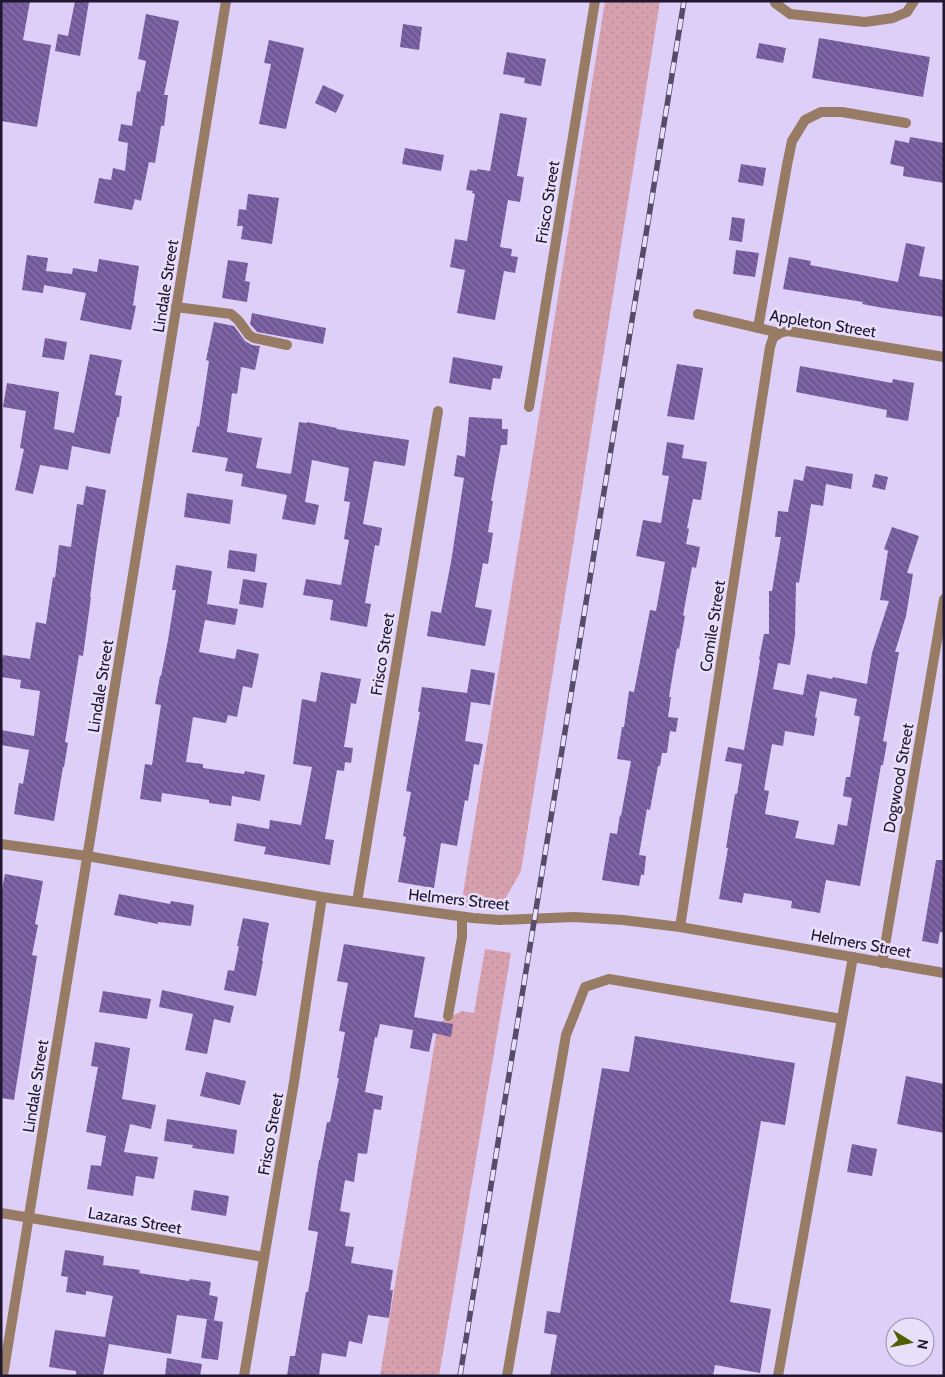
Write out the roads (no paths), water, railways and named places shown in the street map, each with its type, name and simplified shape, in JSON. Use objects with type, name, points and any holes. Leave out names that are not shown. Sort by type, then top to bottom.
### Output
[{"type":"street","name":"Lindale Street","points":[[3,1376],[226,1]]},
{"type":"street","name":"Frisco Street","points":[[529,407],[595,1]]},
{"type":"street","points":[[775,1],[775,3],[790,14],[865,22],[893,18],[907,12],[914,1]]},
{"type":"street","points":[[758,328],[792,141],[806,120],[821,112],[842,112],[906,123]]},
{"type":"street","points":[[176,308],[231,314],[249,335],[254,338],[287,344]]},
{"type":"street","name":"Appleton Street","points":[[698,314],[780,333],[788,331],[944,357]]},
{"type":"street","name":"Comile Street","points":[[680,926],[770,347],[773,338],[780,333]]},
{"type":"street","name":"Frisco Street","points":[[357,902],[438,411]]},
{"type":"street","name":"Dogwood Street","points":[[882,963],[944,599]]},
{"type":"street","name":"Helmers Street","points":[[1,844],[87,856],[322,897],[462,917],[500,920],[574,917],[680,926],[944,973]]},
{"type":"street","name":"Frisco Street","points":[[244,1376],[294,1082],[322,897]]},
{"type":"street","points":[[448,1016],[462,937],[462,917]]},
{"type":"street","points":[[778,1376],[853,957]]},
{"type":"street","points":[[507,1376],[566,1035],[585,987],[609,979],[842,1019]]},
{"type":"street","name":"Lazaras Street","points":[[1,1213],[264,1257]]},
{"type":"railway","points":[[460,1376],[684,1]]}]
